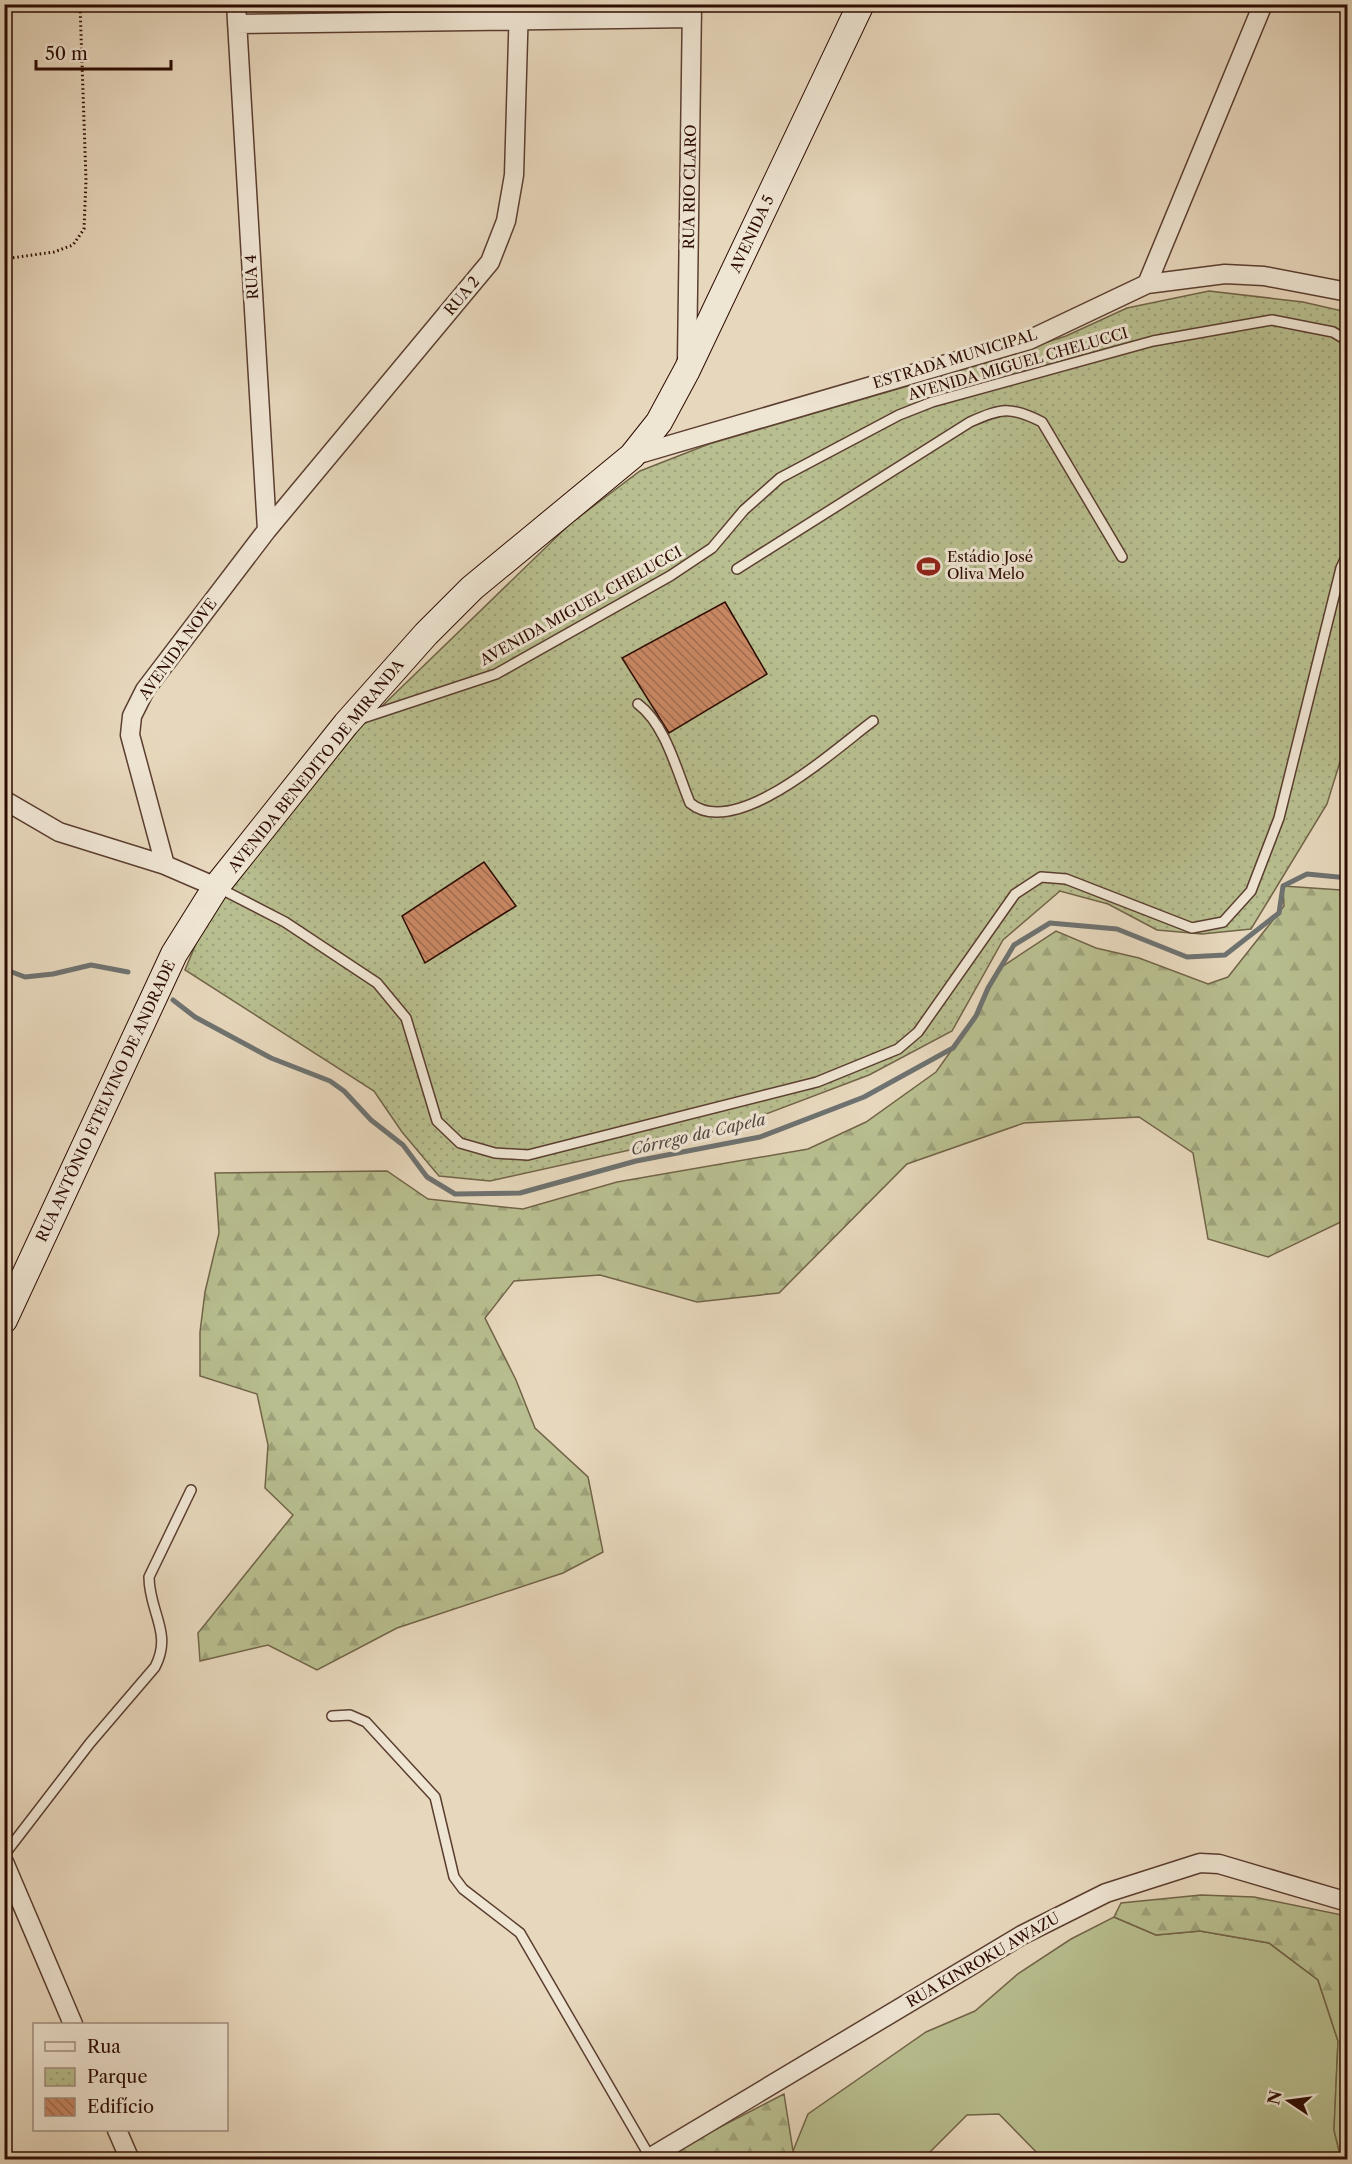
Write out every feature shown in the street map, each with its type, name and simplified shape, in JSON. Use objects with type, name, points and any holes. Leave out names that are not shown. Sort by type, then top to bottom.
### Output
[{"type":"street","name":"RUA 4","points":[[236,4],[267,530]]},
{"type":"street","name":"AVENIDA 5","points":[[632,456],[659,422],[687,370],[861,4]]},
{"type":"street","points":[[1147,285],[1263,4]]},
{"type":"street","points":[[237,24],[519,12],[692,11]]},
{"type":"street","name":"RUA RIO CLARO","points":[[687,370],[692,11]]},
{"type":"street","name":"RUA 2","points":[[267,530],[490,262],[506,221],[514,175],[519,12]]},
{"type":"street","name":"ESTRADA MUNICIPAL","points":[[632,456],[1029,340],[1147,285],[1225,274],[1264,276],[1347,292]]},
{"type":"street","name":"AVENIDA BENEDITO DE MIRANDA","points":[[216,887],[346,724],[426,634],[472,588],[632,456]]},
{"type":"street","name":"AVENIDA NOVE","points":[[165,866],[130,735],[132,716],[145,690],[267,530]]},
{"type":"street","points":[[4,800],[59,832],[165,866],[216,887]]},
{"type":"street","name":"RUA ANTÔNIO ETELVINO DE ANDRADE","points":[[4,1320],[174,954],[216,887]]},
{"type":"street","name":"RUA KINROKU AWAZU","points":[[648,2158],[1022,1935],[1106,1893],[1200,1863],[1219,1864],[1347,1902]]},
{"type":"street","points":[[6,1866],[72,2023]]},
{"type":"street","points":[[117,2131],[130,2160]]},
{"type":"lane","name":"AVENIDA MIGUEL CHELUCCI","points":[[346,724],[496,674],[670,576],[712,548],[744,510],[780,478],[899,414],[932,402],[1153,340],[1272,320],[1333,333],[1347,340]]},
{"type":"lane","points":[[737,569],[970,422],[999,409],[1021,411],[1042,422],[1122,557]]},
{"type":"lane","points":[[216,887],[285,922],[377,983],[406,1018],[437,1120],[460,1143],[495,1154],[528,1155],[818,1082],[898,1049],[918,1032],[1015,894],[1041,877],[1065,879],[1149,914],[1192,928],[1223,922],[1251,891],[1280,818],[1341,568],[1347,553]]},
{"type":"lane","points":[[638,704],[645,709],[665,741],[690,803],[698,810],[716,812],[749,807],[769,798],[873,721]]},
{"type":"lane","points":[[6,1866],[90,1743],[155,1666],[162,1653],[164,1643],[149,1589],[149,1577],[191,1491]]},
{"type":"lane","points":[[332,1716],[350,1715],[366,1722],[435,1797],[454,1877],[463,1889],[520,1933],[648,2158]]},
{"type":"path","points":[[4,259],[54,252],[73,245],[84,229],[86,180],[80,4]]},
{"type":"green space","points":[[1209,291],[1303,302],[1347,312],[1347,739],[1327,804],[1251,929],[1202,934],[1157,930],[1108,904],[1060,891],[1003,940],[952,1031],[869,1075],[729,1128],[490,1181],[439,1176],[402,1132],[374,1091],[185,970],[217,893],[345,742],[571,523],[640,471],[709,444],[935,378],[1066,336],[1127,308]]},
{"type":"green space","points":[[1283,886],[1341,890],[1347,897],[1347,1219],[1268,1257],[1208,1239],[1193,1153],[1139,1117],[1024,1123],[907,1164],[779,1293],[697,1302],[600,1275],[514,1281],[485,1318],[516,1380],[535,1428],[588,1477],[603,1552],[563,1573],[397,1628],[317,1670],[268,1645],[200,1661],[198,1633],[293,1515],[265,1488],[268,1445],[257,1394],[200,1376],[200,1332],[205,1292],[219,1233],[215,1173],[387,1171],[428,1199],[523,1209],[617,1182],[808,1149],[866,1122],[936,1072],[976,1016],[1000,968],[1056,931],[1096,948],[1139,958],[1208,984],[1228,977],[1284,906]]},
{"type":"green space","points":[[1201,1895],[1254,1897],[1347,1916],[1347,2159],[1341,2159],[1334,2130],[1338,2041],[1318,1980],[1269,1943],[1200,1931],[1156,1935],[1114,1917],[1121,1903]]},
{"type":"green space","points":[[1114,1917],[1156,1935],[1200,1931],[1269,1943],[1318,1980],[1338,2041],[1334,2130],[1341,2159],[1043,2159],[999,2114],[967,2115],[923,2159],[805,2159],[793,2151],[808,2114],[926,2032],[975,2011],[1019,1973],[1071,1939]]},
{"type":"green space","points":[[784,2094],[793,2151],[800,2159],[656,2160]]},
{"type":"building","points":[[725,602],[767,674],[669,733],[622,658]]},
{"type":"building","points":[[484,862],[516,906],[425,963],[402,916]]},
{"type":"waterway","name":"Córrego da Capela","points":[[173,1000],[195,1017],[271,1058],[330,1081],[344,1091],[371,1120],[403,1145],[427,1177],[455,1194],[520,1193],[636,1161],[760,1137],[864,1097],[953,1048],[976,1016],[988,988],[1014,945],[1050,923],[1117,929],[1187,957],[1225,955],[1279,913],[1283,886],[1307,874],[1348,878]]},
{"type":"waterway","name":"Córrego da Capela","points":[[4,969],[25,977],[53,974],[91,965],[128,972]]},
{"type":"place","name":"Estádio José Oliva Melo","points":[[929,566]]}]
